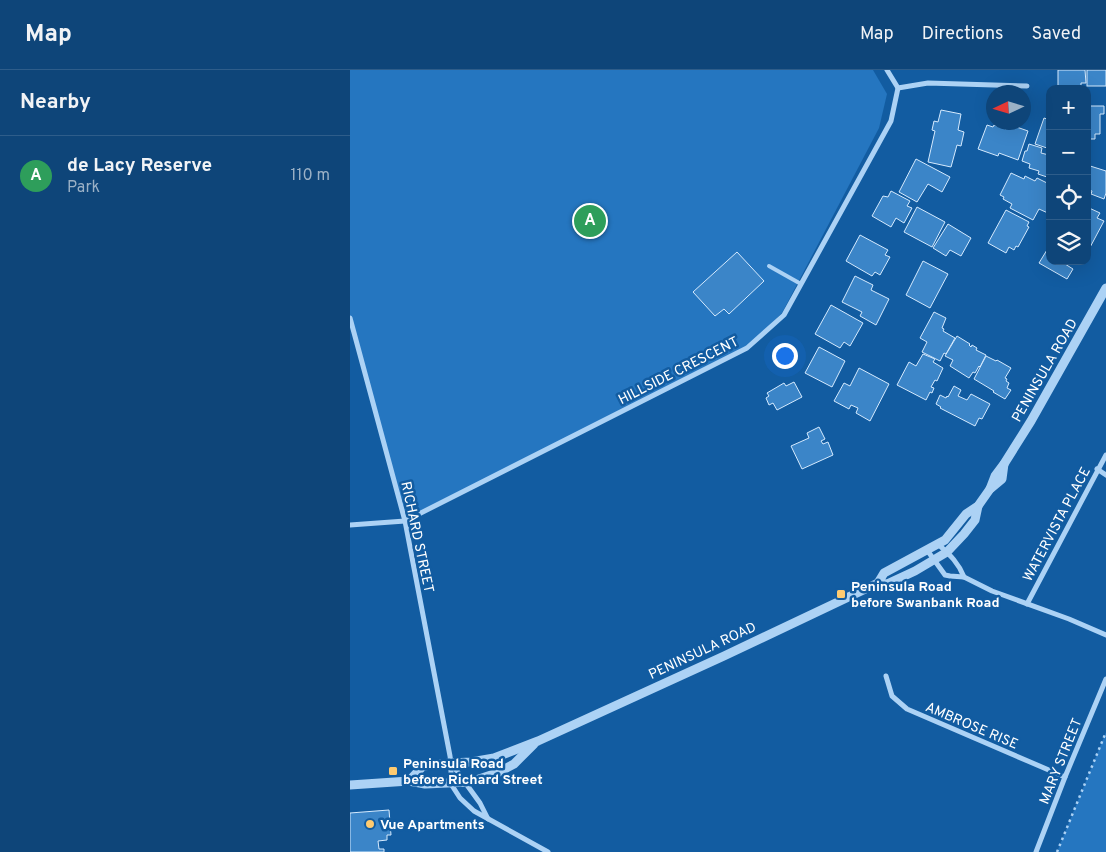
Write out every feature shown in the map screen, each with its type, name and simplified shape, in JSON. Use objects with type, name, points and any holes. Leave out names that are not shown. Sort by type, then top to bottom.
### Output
[{"type":"street","points":[[887,70],[898,88],[928,83],[994,85]]},
{"type":"street","name":"HILLSIDE CRESCENT","points":[[350,525],[405,521],[746,348],[784,315],[891,121],[898,88]]},
{"type":"street","name":"PENINSULA ROAD","points":[[409,781],[423,766],[494,758],[538,740],[724,656],[878,583],[887,584],[915,571],[947,552],[975,520],[978,506],[1031,421],[1106,288]]},
{"type":"street","name":"RICHARD STREET","points":[[350,318],[405,521],[451,763],[451,784]]},
{"type":"street","name":"WATERVISTA PLACE","points":[[1027,604],[1106,455]]},
{"type":"street","points":[[1097,470],[1106,474]]},
{"type":"street","name":"PENINSULA ROAD","points":[[878,583],[884,573],[945,540],[966,514],[978,506]]},
{"type":"street","points":[[938,544],[958,564],[964,577]]},
{"type":"street","points":[[927,550],[945,575],[964,577],[992,591],[1069,618],[1106,635]]},
{"type":"street","name":"AMBROSE RISE","points":[[886,676],[892,696],[907,709],[1065,777]]},
{"type":"street","name":"MARY STREET","points":[[1036,852],[1106,679]]},
{"type":"street","name":"PENINSULA ROAD","points":[[350,785],[409,781],[425,784],[470,782],[497,773],[514,764],[538,740]]},
{"type":"street","points":[[451,763],[466,782],[488,820]]},
{"type":"street","points":[[451,784],[460,798],[474,811],[548,852]]},
{"type":"lane","points":[[768,266],[801,284]]},
{"type":"path","points":[[1057,852],[1106,732]]},
{"type":"shaded area","points":[[350,70],[873,70],[887,94],[879,128],[782,313],[747,348],[405,521],[350,318]]},
{"type":"shaded area","points":[[1106,732],[1106,852],[1057,852]]},
{"type":"building","points":[[1058,70],[1085,70],[1086,83],[1081,83],[1081,85],[1058,85]]},
{"type":"building","points":[[1087,70],[1106,70],[1106,86],[1087,85]]},
{"type":"building","points":[[1091,106],[1104,106],[1104,114],[1100,114],[1100,134],[1095,134],[1095,139],[1091,139]]},
{"type":"building","points":[[941,110],[961,114],[958,130],[964,132],[961,146],[957,145],[951,167],[928,162],[935,131],[932,130],[934,121],[938,122]]},
{"type":"building","points":[[1044,118],[1046,119],[1046,148],[1035,144]]},
{"type":"building","points":[[986,128],[986,130],[1028,131],[1018,160],[999,153],[998,156],[978,149]]},
{"type":"building","points":[[1029,144],[1042,148],[1041,153],[1046,154],[1046,177],[1038,174],[1039,171],[1029,168],[1030,164],[1022,161],[1025,151],[1027,151]]},
{"type":"building","points":[[916,159],[950,177],[942,192],[928,184],[917,202],[899,192]]},
{"type":"building","points":[[1091,166],[1106,171],[1106,193],[1104,199],[1091,194]]},
{"type":"building","points":[[1011,173],[1024,179],[1025,176],[1035,181],[1037,178],[1046,182],[1046,212],[1039,209],[1033,220],[1010,208],[1012,204],[1000,195]]},
{"type":"building","points":[[891,191],[910,201],[907,206],[912,208],[904,223],[896,218],[891,227],[872,216],[883,196],[888,197]]},
{"type":"building","points":[[917,207],[945,222],[932,247],[904,232]]},
{"type":"building","points":[[1091,209],[1100,213],[1097,218],[1104,221],[1091,245]]},
{"type":"building","points":[[1006,210],[1029,222],[1027,226],[1029,227],[1018,247],[1016,246],[1014,250],[1009,247],[1006,253],[988,243]]},
{"type":"building","points":[[948,224],[971,238],[961,256],[950,250],[946,256],[933,248]]},
{"type":"building","points":[[860,235],[888,250],[885,255],[890,257],[880,275],[875,272],[872,276],[846,261]]},
{"type":"building","points":[[737,252],[764,281],[729,314],[724,309],[715,316],[693,292]]},
{"type":"building","points":[[1046,252],[1046,265],[1067,265],[1073,269],[1067,279],[1039,263]]},
{"type":"building","points":[[923,261],[948,274],[930,308],[906,295]]},
{"type":"building","points":[[855,276],[873,285],[871,290],[889,299],[876,325],[860,316],[862,312],[842,302]]},
{"type":"building","points":[[831,305],[863,323],[850,346],[844,342],[840,348],[815,334]]},
{"type":"building","points":[[934,312],[946,318],[942,328],[944,329],[943,331],[955,338],[940,361],[922,352],[927,342],[920,338]]},
{"type":"building","points":[[957,336],[970,344],[971,347],[972,345],[977,348],[976,350],[986,355],[980,367],[969,378],[950,366],[953,360],[945,356]]},
{"type":"building","points":[[819,347],[845,361],[832,387],[805,373]]},
{"type":"building","points":[[923,354],[935,359],[933,362],[943,368],[937,381],[935,380],[931,387],[934,388],[932,393],[930,392],[926,400],[897,385],[909,362],[916,366]]},
{"type":"building","points":[[986,356],[1011,368],[1005,378],[1009,383],[1007,388],[1011,390],[1005,399],[974,379]]},
{"type":"building","points":[[859,368],[889,384],[870,421],[856,413],[858,408],[851,405],[849,409],[834,401],[844,383],[850,386]]},
{"type":"building","points":[[794,382],[802,397],[777,410],[773,403],[769,405],[766,398],[769,396],[767,393],[784,383],[786,386]]},
{"type":"building","points":[[954,386],[961,390],[958,396],[967,400],[971,394],[990,404],[982,419],[979,418],[975,426],[940,408],[936,404],[940,395],[948,397]]},
{"type":"building","points":[[819,427],[825,439],[821,441],[823,444],[828,442],[833,455],[802,469],[791,446],[809,438],[807,433]]},
{"type":"building","name":"Vue Apartments","points":[[389,810],[391,835],[387,835],[387,840],[378,841],[379,849],[384,849],[384,852],[350,852],[350,813]]},
{"type":"place","name":"de Lacy Reserve","points":[[590,221]]},
{"type":"place","name":"Peninsula Road before Swanbank Road","points":[[841,594]]},
{"type":"place","name":"Peninsula Road before Richard Street","points":[[393,771]]},
{"type":"place","name":"Vue Apartments","points":[[370,824]]}]
